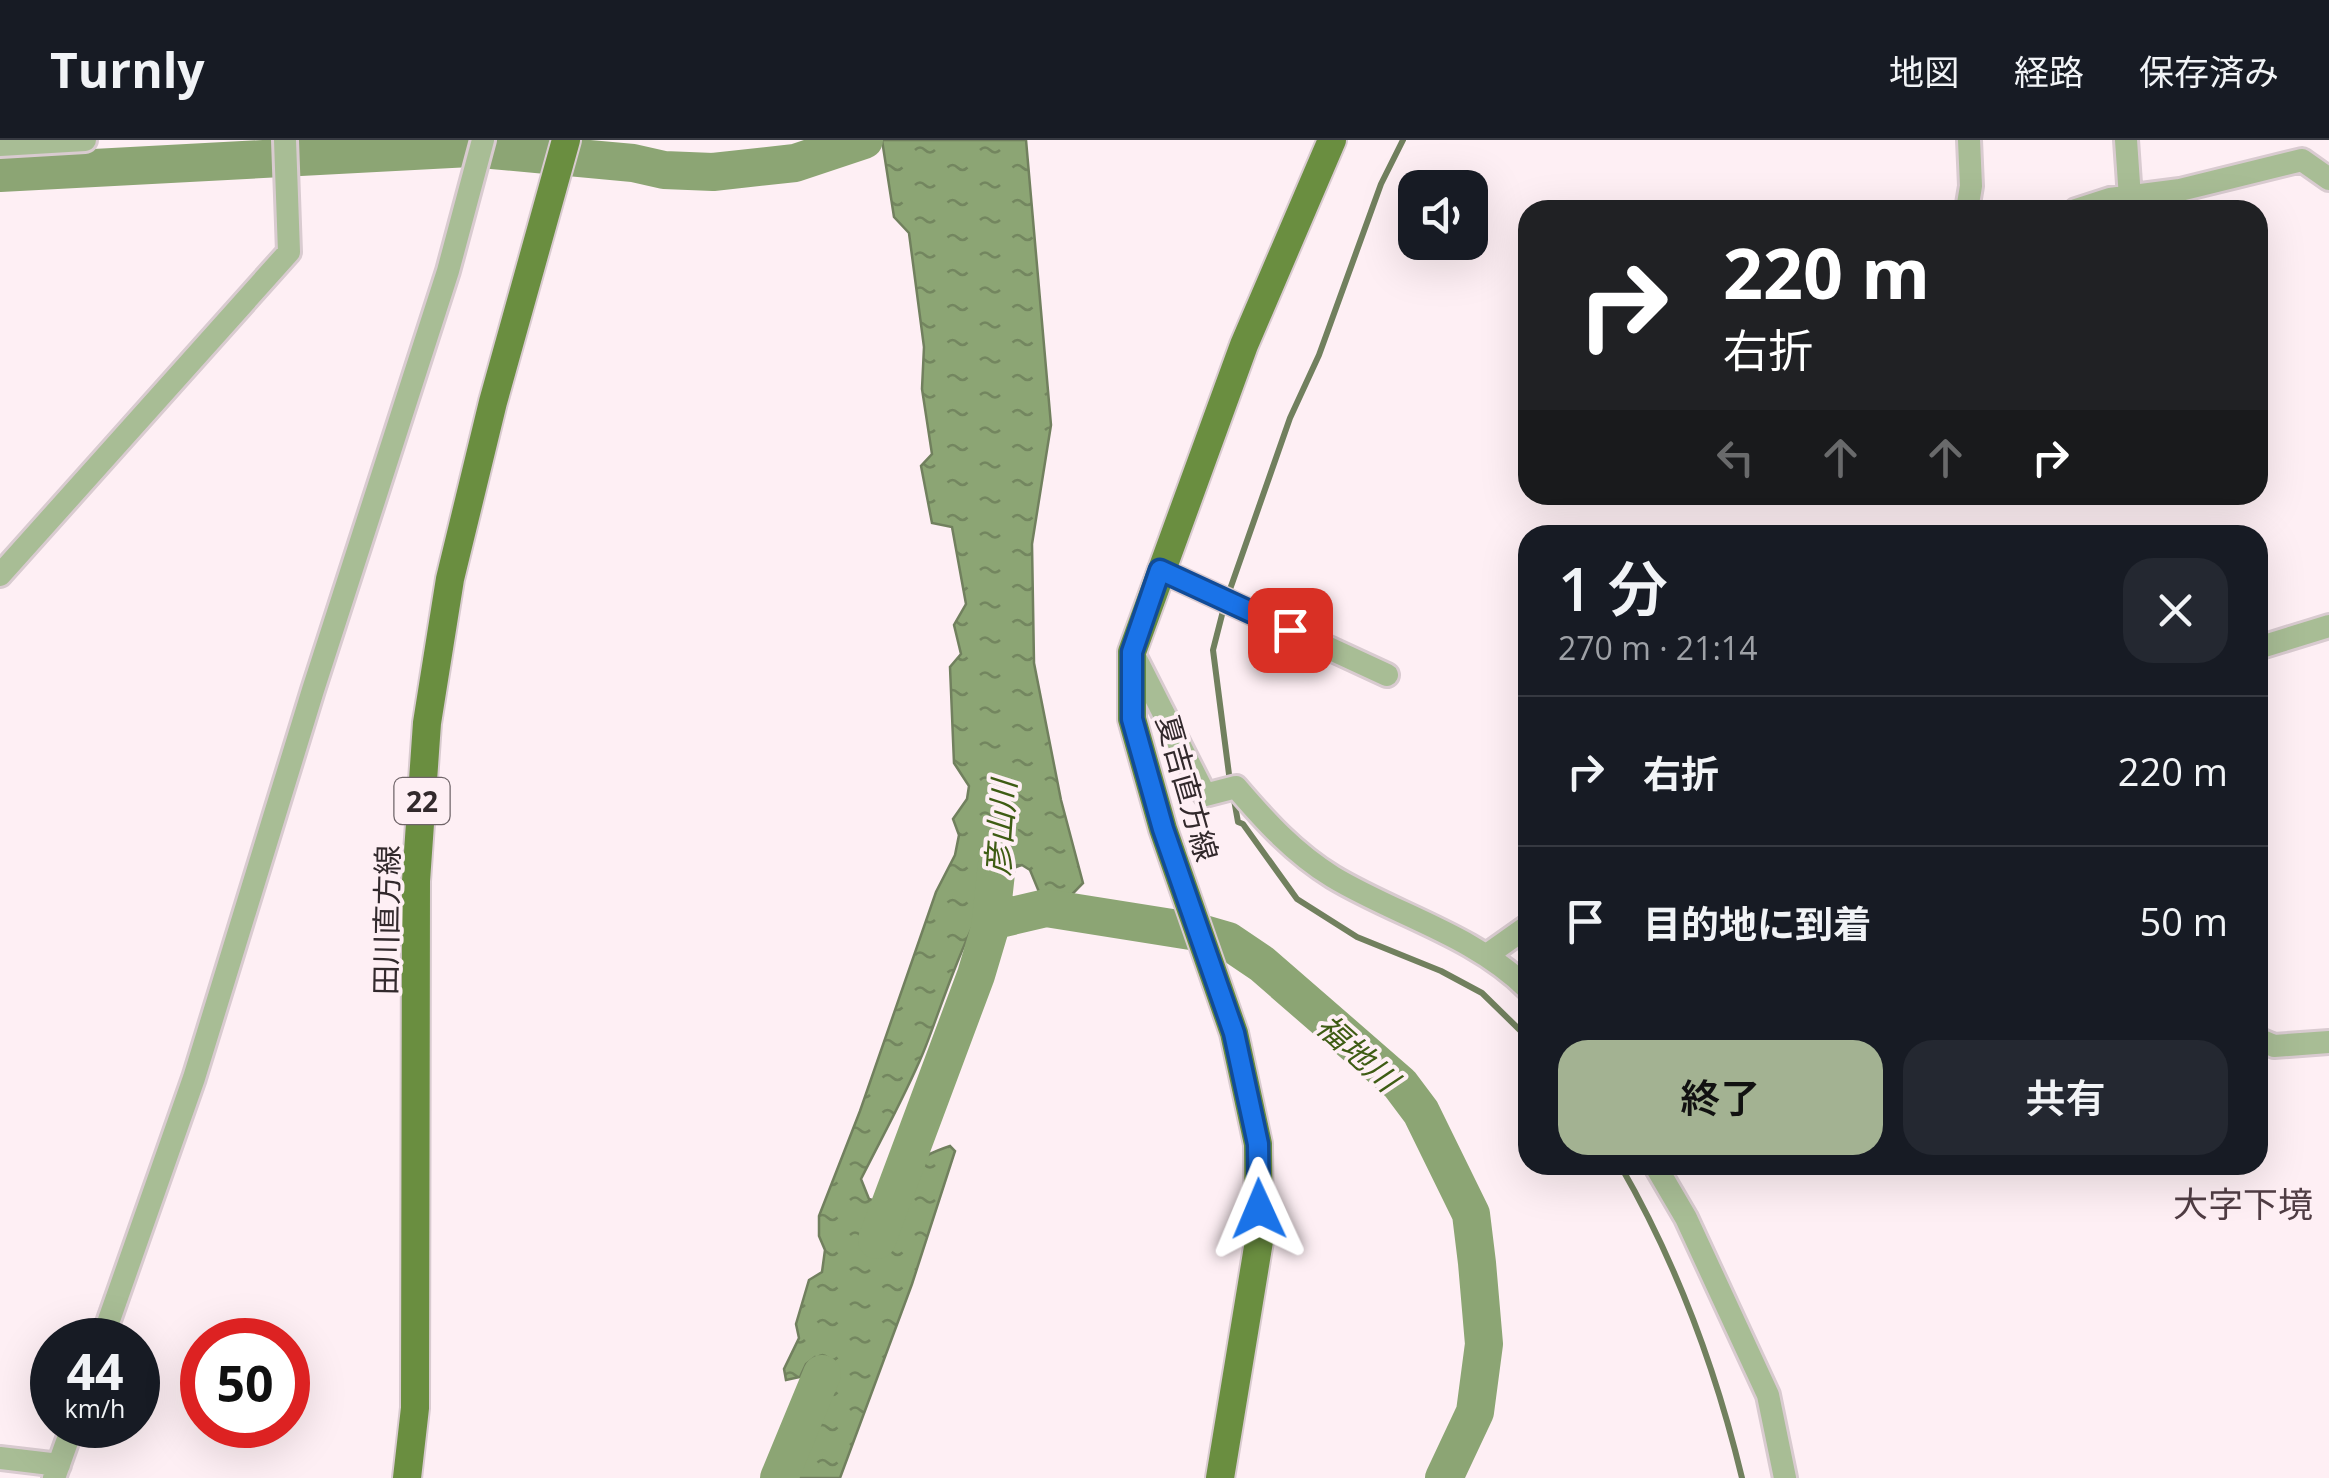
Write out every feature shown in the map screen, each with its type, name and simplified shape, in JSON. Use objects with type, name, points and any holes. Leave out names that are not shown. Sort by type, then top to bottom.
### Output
[{"type":"main road","name":"田川直方線","points":[[407,1478],[416,1335],[416,880],[427,723],[459,543],[492,402],[566,140]]},
{"type":"main road","name":"夏吉直方線","points":[[1220,1478],[1259,1242],[1258,1144],[1234,1033],[1163,829],[1132,719],[1132,652],[1244,345],[1332,140]]},
{"type":"street","points":[[8,143],[85,140]]},
{"type":"street","points":[[0,575],[290,252],[285,140]]},
{"type":"street","points":[[110,1318],[194,1078],[448,271],[483,140]]},
{"type":"street","points":[[1968,200],[1969,140]]},
{"type":"street","points":[[2126,140],[2130,198]]},
{"type":"street","points":[[2107,200],[2180,190],[2302,160],[2329,178]]},
{"type":"street","points":[[1160,570],[1388,675]]},
{"type":"street","points":[[2268,645],[2329,626]]},
{"type":"street","points":[[1132,652],[1205,795],[1236,788],[1280,837],[1332,876],[1487,955],[1518,981]]},
{"type":"street","points":[[1487,955],[1518,933]]},
{"type":"street","points":[[2268,1044],[2329,1042]]},
{"type":"street","points":[[1661,1175],[1686,1218],[1768,1395],[1785,1478]]},
{"type":"street","points":[[0,1458],[56,1471]]},
{"type":"water","points":[[882,140],[1026,140],[1051,425],[1032,544],[1034,663],[1061,800],[1083,883],[1061,903],[1044,904],[1030,870],[1022,865],[1006,874],[977,918],[916,1069],[861,1179],[869,1199],[885,1201],[896,1193],[921,1159],[950,1146],[955,1151],[912,1284],[840,1478],[784,1478],[822,1362],[815,1357],[800,1377],[786,1380],[784,1369],[799,1338],[796,1324],[809,1280],[822,1272],[825,1250],[819,1236],[819,1216],[936,892],[955,855],[959,835],[953,819],[967,799],[969,786],[954,763],[950,667],[961,654],[954,625],[966,604],[952,527],[932,523],[921,466],[932,454],[922,389],[924,347],[909,233],[894,217]]},
{"type":"waterway","points":[[0,173],[470,148],[713,172],[795,163],[864,140]]},
{"type":"waterway","points":[[1228,595],[1290,418],[1319,355],[1381,184],[1403,140]]},
{"type":"waterway","points":[[1224,607],[1213,650],[1230,782]]},
{"type":"waterway","points":[[1233,794],[1238,822],[1297,899],[1357,937],[1441,971],[1482,993],[1518,1028]]},
{"type":"waterway","name":"彦山川","points":[[877,1240],[976,975],[990,928],[1000,836]]},
{"type":"waterway","name":"福地川","points":[[991,921],[1046,908],[1197,932],[1228,941],[1262,964],[1400,1084],[1421,1112],[1471,1214],[1477,1263],[1484,1344],[1475,1412],[1444,1478]]},
{"type":"waterway","points":[[1625,1175],[1692,1317],[1720,1397],[1742,1478]]},
{"type":"waterway","name":"彦山川","points":[[779,1478],[822,1374]]},
{"type":"district","name":"大字下境","points":[[2243,1203]]},
{"type":"route","points":[[1259,1209],[1258,1144],[1234,1033],[1163,829],[1132,719],[1132,652],[1160,570],[1290,630]]}]
